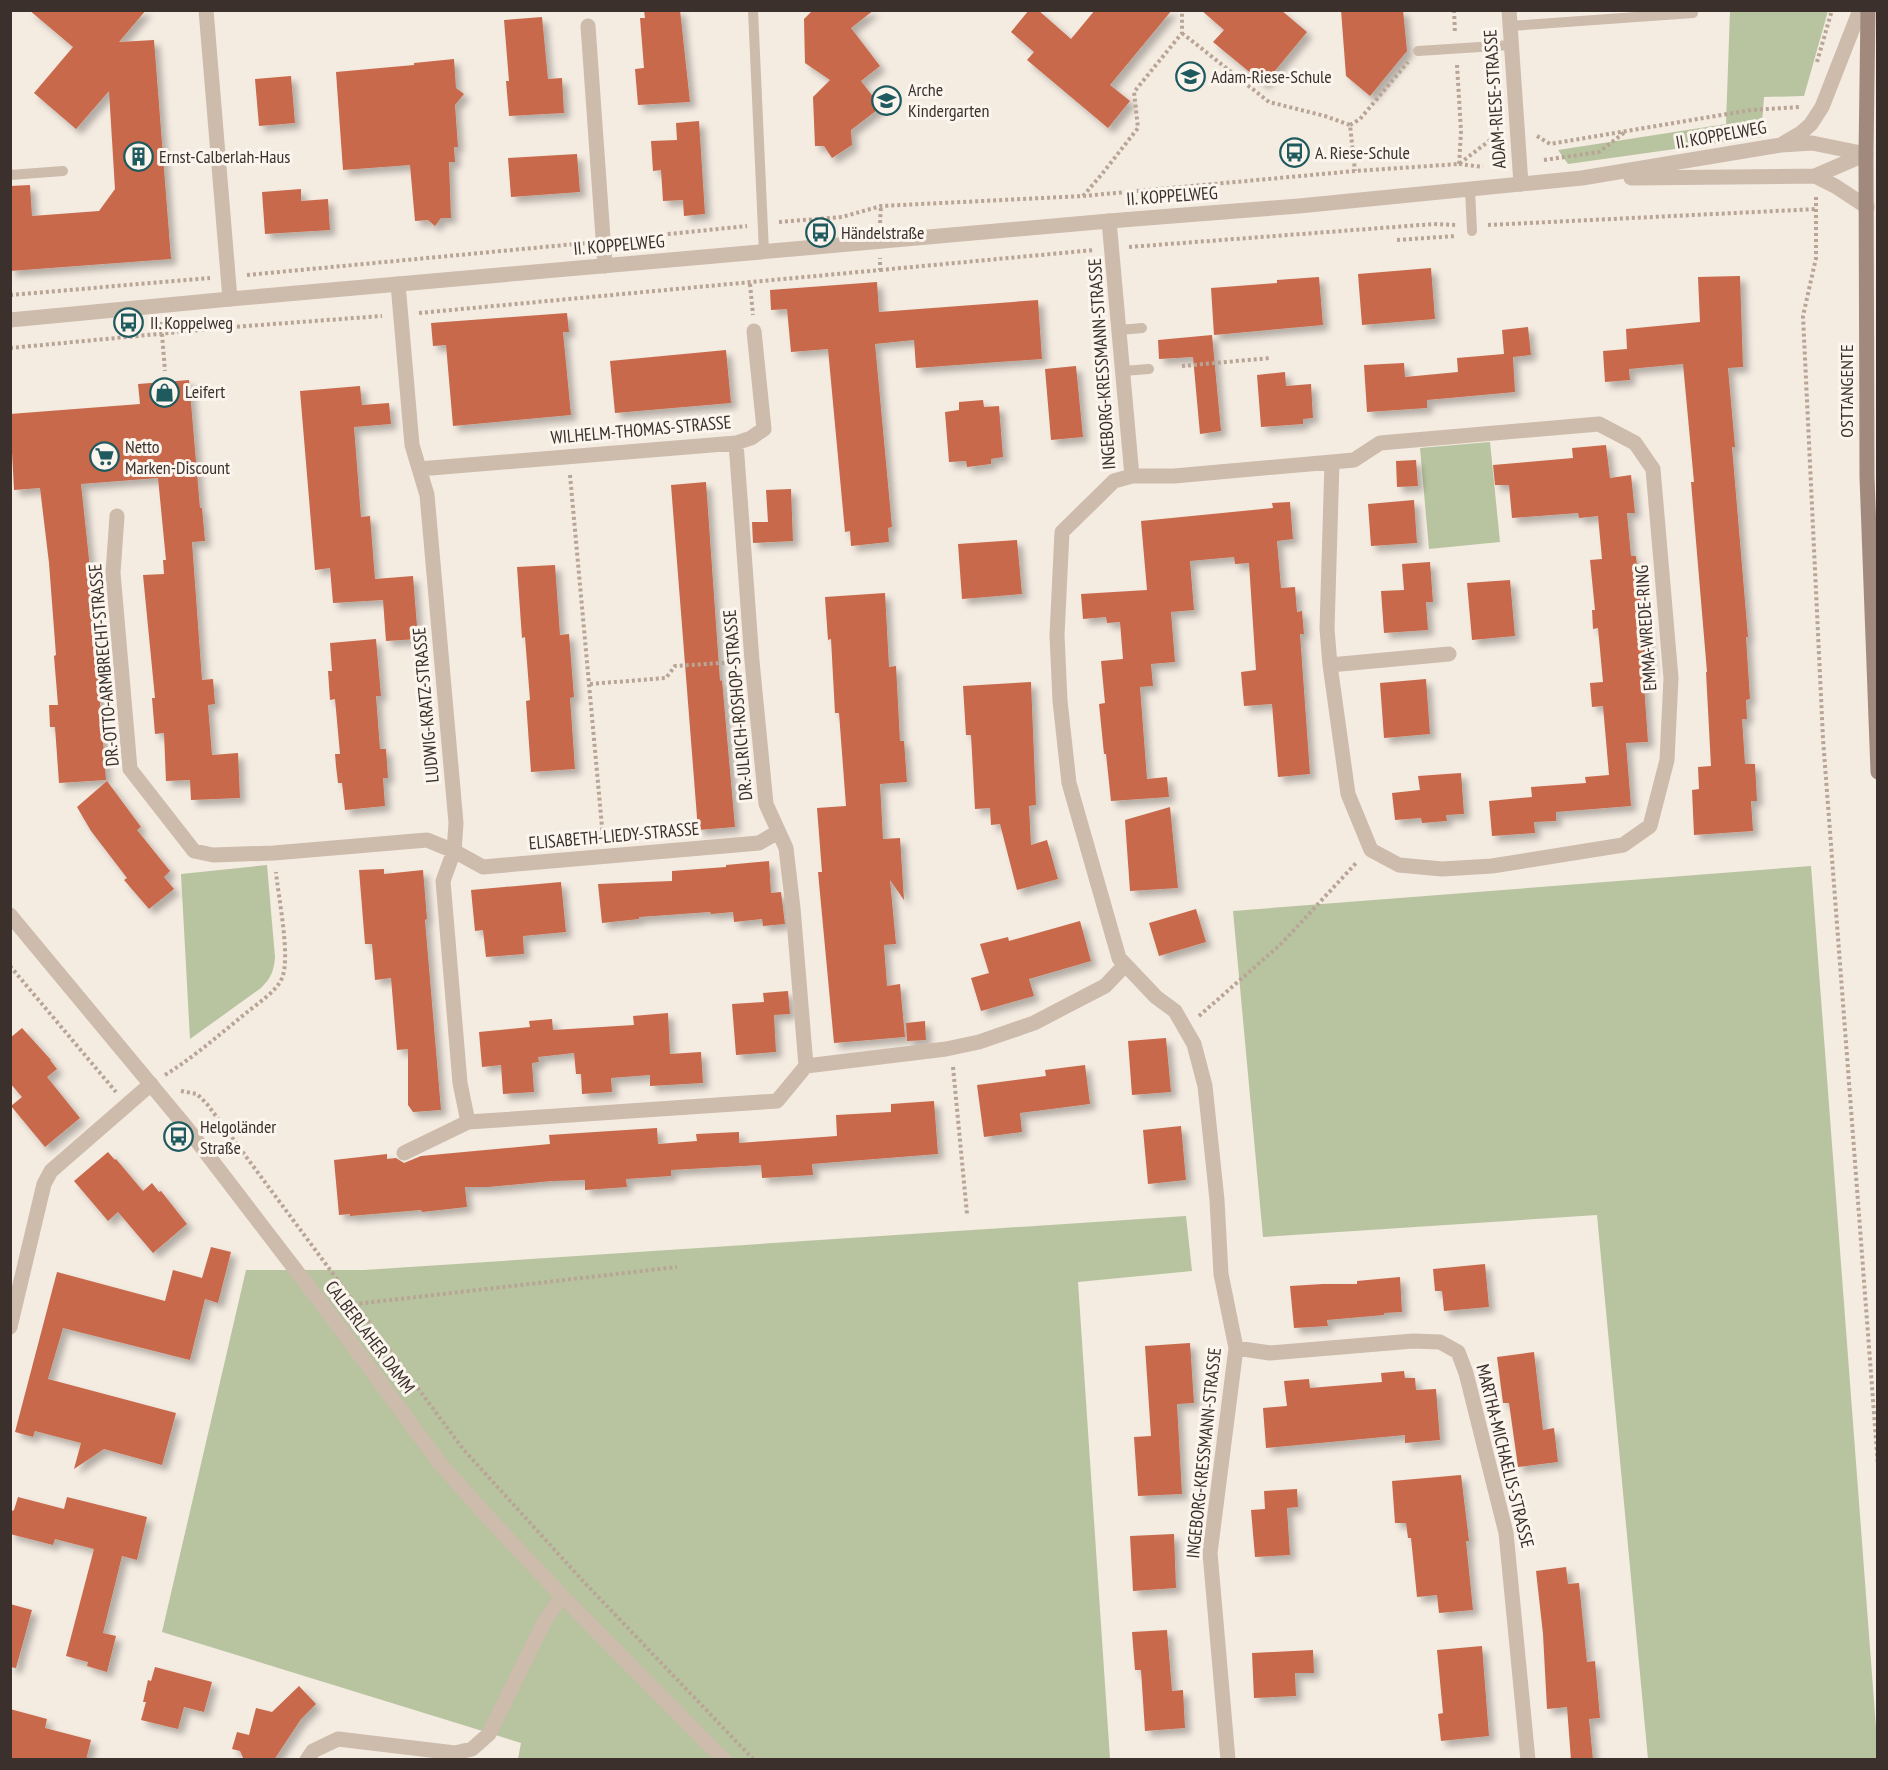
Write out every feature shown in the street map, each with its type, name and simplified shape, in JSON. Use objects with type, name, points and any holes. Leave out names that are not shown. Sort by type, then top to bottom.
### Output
[{"type":"main road","name":"OSTTANGENTE","points":[[1868,10],[1872,153],[1867,207],[1867,477],[1878,772]]},
{"type":"street","points":[[206,10],[230,299]]},
{"type":"street","name":"ADAM-RIESE-STRASSE","points":[[1509,10],[1521,184]]},
{"type":"street","points":[[1781,145],[1811,124],[1822,107],[1860,10]]},
{"type":"street","points":[[588,26],[605,266]]},
{"type":"street","name":"II. KOPPELWEG","points":[[10,320],[1299,206],[1582,178],[1781,145],[1812,143],[1872,153]]},
{"type":"street","name":"II. KOPPELWEG","points":[[1582,178],[1815,176],[1872,153]]},
{"type":"street","name":"II. KOPPELWEG","points":[[1815,176],[1867,207]]},
{"type":"street","name":"INGEBORG-KRESSMANN-STRASSE","points":[[1109,221],[1132,476],[1114,482],[1062,532],[1057,635],[1060,701],[1069,783],[1119,958],[1156,997],[1175,1011],[1194,1044],[1205,1086],[1217,1200],[1221,1274],[1236,1348],[1210,1553],[1228,1760]]},
{"type":"street","name":"LUDWIG-KRATZ-STRASSE","points":[[398,284],[412,445],[426,495],[430,530],[456,823],[454,851],[443,880],[460,1083],[468,1122]]},
{"type":"street","name":"WILHELM-THOMAS-STRASSE","points":[[419,470],[735,443],[751,438],[764,429],[754,331]]},
{"type":"street","name":"EMMA-WREDE-RING","points":[[1132,476],[1174,476],[1354,460],[1380,443],[1599,424],[1635,443],[1653,469],[1671,678],[1667,760],[1650,826],[1623,845],[1492,866],[1442,868],[1399,865],[1371,850]]},
{"type":"street","name":"DR.-ULRICH-ROSHOP-STRASSE","points":[[735,443],[766,804],[786,848],[806,1066]]},
{"type":"street","points":[[1332,462],[1328,629],[1330,664],[1348,794],[1371,850]]},
{"type":"street","name":"DR.-OTTO-ARMBRECHT-STRASSE","points":[[117,516],[113,573],[130,769],[194,851],[213,855],[274,853],[426,840],[454,851]]},
{"type":"street","points":[[1330,664],[1449,654]]},
{"type":"street","name":"ELISABETH-LIEDY-STRASSE","points":[[454,851],[483,867],[759,843],[777,832]]},
{"type":"street","name":"CALBERLAHER DAMM","points":[[10,915],[187,1128],[439,1462],[562,1596],[724,1760]]},
{"type":"street","points":[[404,1153],[468,1122],[777,1101],[806,1066],[949,1049],[979,1042],[1034,1023],[1105,986],[1125,965]]},
{"type":"street","points":[[10,1327],[44,1184],[51,1171],[151,1084]]},
{"type":"street","name":"MARTHA-MICHAELIS-STRASSE","points":[[1236,1348],[1270,1353],[1413,1341],[1440,1342],[1458,1352],[1466,1373],[1506,1533],[1528,1760]]},
{"type":"street","points":[[307,1760],[313,1751],[338,1739],[455,1753],[472,1749],[489,1734],[543,1622],[562,1596]]},
{"type":"lane","points":[[753,10],[764,252]]},
{"type":"lane","points":[[1510,26],[1693,13]]},
{"type":"lane","points":[[1418,51],[1511,45]]},
{"type":"lane","points":[[10,175],[63,171]]},
{"type":"lane","points":[[1462,189],[1469,230]]},
{"type":"lane","points":[[1120,330],[1142,328]]},
{"type":"lane","points":[[1123,371],[1149,369]]},
{"type":"path","points":[[1083,196],[1138,128],[1134,92],[1182,33],[1182,10]]},
{"type":"path","points":[[1454,10],[1461,131],[1459,164],[1462,189]]},
{"type":"path","points":[[1182,33],[1269,102],[1325,116],[1350,125]]},
{"type":"path","points":[[1350,125],[1360,118],[1418,51]]},
{"type":"path","points":[[10,295],[396,262],[842,217],[880,206],[1083,196],[1355,171],[1459,164],[1498,134],[1516,130],[1529,131],[1550,144],[1751,110],[1810,106]]},
{"type":"path","points":[[1350,125],[1355,171]]},
{"type":"path","points":[[1520,164],[1599,152],[1626,131]]},
{"type":"path","points":[[1397,240],[1469,230],[1817,209],[1816,258],[1803,316],[1821,704],[1878,1466]]},
{"type":"path","points":[[880,270],[1434,224],[1469,230]]},
{"type":"path","points":[[750,283],[754,331]]},
{"type":"path","points":[[162,335],[165,371]]},
{"type":"path","points":[[1182,366],[1270,358]]},
{"type":"path","points":[[569,456],[605,856]]},
{"type":"path","points":[[590,684],[666,678],[675,666],[752,661]]},
{"type":"path","points":[[1185,1028],[1281,944],[1371,850]]},
{"type":"path","points":[[151,1084],[195,1055],[268,994],[283,977],[285,948],[274,853]]},
{"type":"path","points":[[10,966],[127,1105]]},
{"type":"path","points":[[949,1049],[967,1214]]},
{"type":"path","points":[[197,1094],[207,1104],[463,1449],[582,1580],[754,1760]]},
{"type":"path","points":[[334,1320],[356,1304],[677,1267]]},
{"type":"green space","points":[[1730,11],[1828,11],[1804,96],[1764,97],[1761,137],[1568,164],[1558,150],[1726,124]]},
{"type":"green space","points":[[1490,442],[1500,542],[1429,549],[1420,448]]},
{"type":"green space","points":[[267,865],[275,957],[271,974],[261,988],[190,1039],[181,874]]},
{"type":"green space","points":[[1811,866],[1877,1759],[1648,1759],[1597,1215],[1263,1237],[1233,911]]},
{"type":"green space","points":[[1186,1216],[1192,1271],[1078,1282],[1110,1759],[518,1759],[521,1743],[162,1632],[246,1270],[364,1270]]},
{"type":"building","name":"Ernst-Calberlah-Haus","points":[[29,10],[146,10],[119,42],[154,40],[171,259],[10,271],[10,186],[30,185],[32,216],[99,211],[115,189],[109,91],[76,129],[34,93],[73,47]]},
{"type":"building","points":[[644,10],[680,10],[690,102],[638,105],[635,69],[644,68],[640,18],[645,18]]},
{"type":"building","points":[[813,10],[874,10],[851,28],[880,66],[861,81],[881,107],[851,130],[852,145],[832,158],[824,146],[815,146],[813,97],[830,80],[805,63],[804,19]]},
{"type":"building","points":[[1029,10],[1038,10],[1071,39],[1095,10],[1172,10],[1110,85],[1130,101],[1108,128],[1027,60],[1034,52],[1011,32]]},
{"type":"building","points":[[1201,10],[1281,10],[1307,32],[1264,84],[1213,42],[1224,30]]},
{"type":"building","points":[[1341,10],[1403,10],[1407,51],[1370,96],[1346,76]]},
{"type":"building","points":[[542,17],[548,79],[562,78],[564,113],[509,116],[506,81],[509,81],[504,20]]},
{"type":"building","points":[[454,59],[456,88],[464,94],[455,105],[458,147],[454,147],[455,162],[449,162],[451,218],[441,218],[435,226],[428,220],[415,221],[410,165],[343,170],[336,72]]},
{"type":"building","points":[[291,76],[295,123],[259,126],[255,79]]},
{"type":"building","points":[[699,121],[705,214],[684,216],[683,200],[663,201],[661,170],[653,171],[651,141],[677,140],[676,123]]},
{"type":"building","points":[[577,154],[580,192],[511,197],[508,158]]},
{"type":"building","points":[[301,189],[301,201],[328,199],[330,230],[265,234],[262,192]]},
{"type":"building","points":[[1431,268],[1435,319],[1362,325],[1358,274]]},
{"type":"building","points":[[1740,276],[1743,367],[1728,368],[1735,447],[1732,447],[1748,637],[1746,637],[1750,699],[1746,700],[1747,719],[1742,719],[1745,764],[1755,764],[1757,801],[1751,801],[1753,831],[1694,835],[1692,790],[1699,789],[1698,767],[1711,766],[1707,672],[1691,482],[1694,482],[1683,364],[1629,369],[1630,380],[1605,382],[1603,351],[1627,349],[1626,329],[1700,322],[1698,277]]},
{"type":"building","points":[[1319,277],[1323,325],[1214,335],[1211,288]]},
{"type":"building","points":[[877,282],[879,312],[1038,300],[1042,359],[916,368],[914,340],[875,344],[892,527],[888,528],[889,542],[851,546],[850,531],[845,532],[828,349],[791,352],[787,309],[771,310],[770,290]]},
{"type":"building","points":[[567,313],[569,332],[563,332],[571,415],[453,426],[446,345],[433,346],[431,323]]},
{"type":"building","points":[[1528,327],[1531,355],[1513,357],[1515,392],[1427,400],[1427,408],[1367,412],[1364,365],[1404,363],[1405,377],[1458,372],[1457,358],[1504,354],[1502,330]]},
{"type":"building","points":[[1212,335],[1221,431],[1200,434],[1193,357],[1159,359],[1158,340]]},
{"type":"building","points":[[726,350],[731,403],[615,413],[610,361]]},
{"type":"building","points":[[1076,366],[1083,437],[1051,440],[1045,369]]},
{"type":"building","points":[[1285,372],[1286,386],[1311,384],[1313,418],[1303,419],[1303,424],[1261,427],[1257,375]]},
{"type":"building","points":[[189,380],[205,541],[192,542],[202,680],[213,679],[215,704],[208,705],[212,755],[238,753],[240,798],[191,800],[190,780],[166,781],[164,733],[155,734],[152,698],[155,698],[143,575],[164,574],[163,560],[166,560],[158,478],[81,484],[106,780],[59,783],[55,727],[50,727],[49,705],[58,705],[54,656],[56,655],[49,563],[40,488],[14,490],[10,414],[140,404],[138,384]]},
{"type":"building","points":[[360,386],[362,405],[389,403],[391,424],[354,427],[361,517],[370,516],[375,579],[413,576],[418,639],[386,641],[383,600],[333,603],[330,568],[315,570],[300,391]]},
{"type":"building","points":[[983,400],[984,407],[999,406],[1003,457],[991,459],[991,464],[967,467],[966,461],[949,462],[945,412],[959,410],[959,402]]},
{"type":"building","points":[[1606,445],[1610,478],[1631,475],[1635,513],[1627,513],[1631,556],[1636,556],[1643,624],[1646,624],[1651,670],[1643,670],[1648,742],[1626,743],[1631,806],[1556,812],[1556,821],[1534,822],[1535,833],[1492,836],[1489,801],[1532,797],[1531,787],[1586,783],[1585,777],[1609,775],[1603,706],[1592,707],[1590,683],[1603,682],[1598,628],[1593,629],[1592,610],[1595,610],[1590,560],[1602,559],[1598,516],[1579,518],[1578,513],[1512,518],[1509,485],[1495,485],[1493,465],[1573,458],[1572,448]]},
{"type":"building","points":[[1416,460],[1418,486],[1397,487],[1396,461]]},
{"type":"building","points":[[706,482],[720,681],[722,680],[735,827],[698,830],[671,485]]},
{"type":"building","points":[[791,489],[793,541],[753,543],[752,522],[768,522],[766,490]]},
{"type":"building","points":[[1414,500],[1417,543],[1371,546],[1368,504]]},
{"type":"building","points":[[1290,502],[1293,539],[1277,541],[1281,588],[1295,587],[1297,612],[1302,611],[1304,634],[1300,634],[1310,774],[1278,777],[1272,704],[1244,706],[1241,672],[1256,670],[1249,563],[1235,564],[1234,557],[1190,561],[1194,610],[1171,612],[1175,662],[1151,664],[1153,686],[1140,687],[1147,779],[1167,777],[1169,797],[1111,801],[1099,704],[1105,703],[1101,661],[1123,659],[1120,622],[1107,623],[1106,617],[1083,619],[1081,594],[1147,590],[1141,521],[1273,508],[1272,503]]},
{"type":"building","points":[[1017,540],[1022,594],[962,599],[958,544]]},
{"type":"building","points":[[1430,562],[1433,602],[1426,602],[1428,630],[1384,633],[1381,591],[1404,590],[1402,564]]},
{"type":"building","points":[[555,565],[560,635],[569,634],[574,697],[570,698],[575,769],[531,772],[526,701],[530,700],[525,637],[522,638],[517,567]]},
{"type":"building","points":[[1510,580],[1515,636],[1472,640],[1467,583]]},
{"type":"building","points":[[885,593],[889,667],[896,666],[900,741],[904,741],[907,782],[880,784],[883,839],[900,838],[904,900],[890,880],[896,944],[884,945],[887,986],[900,984],[905,1037],[834,1043],[818,872],[822,872],[817,808],[846,806],[839,713],[835,713],[831,639],[828,640],[825,597]]},
{"type":"building","points":[[376,639],[381,696],[376,696],[380,749],[386,749],[388,778],[383,778],[385,806],[345,810],[342,783],[338,783],[336,766],[335,754],[340,754],[335,699],[330,700],[328,671],[332,671],[330,643]]},
{"type":"building","points":[[1426,679],[1430,734],[1384,738],[1380,683]]},
{"type":"building","points":[[1031,682],[1036,805],[1029,806],[1031,845],[1047,840],[1058,879],[1017,890],[1000,824],[991,825],[990,808],[975,809],[971,735],[966,735],[963,686]]},
{"type":"building","points":[[1461,773],[1464,814],[1446,815],[1447,821],[1422,823],[1421,818],[1395,820],[1392,793],[1420,790],[1418,776]]},
{"type":"building","points":[[107,781],[141,827],[137,830],[170,871],[164,877],[174,889],[149,909],[124,880],[127,878],[91,831],[77,807]]},
{"type":"building","points":[[1170,807],[1178,888],[1130,891],[1125,820]]},
{"type":"building","points":[[769,861],[771,893],[781,892],[785,924],[763,926],[762,919],[734,922],[733,912],[639,917],[639,919],[602,923],[598,884],[672,881],[672,871]]},
{"type":"building","points":[[384,869],[384,874],[423,870],[441,1110],[413,1112],[408,1105],[408,1049],[397,1050],[391,978],[375,980],[372,944],[365,944],[359,870]]},
{"type":"building","points":[[561,882],[566,932],[523,936],[524,954],[486,957],[483,930],[475,931],[471,890]]},
{"type":"building","points":[[1196,909],[1206,942],[1159,956],[1149,923]]},
{"type":"building","points":[[1080,921],[1091,961],[1029,979],[1034,996],[981,1011],[971,978],[989,973],[980,944],[1008,937],[1009,941]]},
{"type":"building","points":[[788,991],[790,1014],[774,1015],[776,1052],[736,1055],[732,1004],[764,1002],[763,993]]},
{"type":"building","points":[[668,1013],[670,1054],[701,1052],[703,1083],[650,1086],[650,1075],[611,1078],[612,1092],[582,1094],[581,1074],[576,1074],[574,1053],[538,1057],[539,1062],[532,1063],[534,1092],[503,1094],[501,1065],[482,1067],[479,1032],[530,1027],[529,1021],[552,1019],[553,1030],[634,1025],[633,1016]]},
{"type":"building","points":[[925,1021],[926,1040],[907,1041],[906,1023]]},
{"type":"building","points":[[22,1028],[57,1069],[47,1077],[80,1118],[45,1147],[11,1106],[22,1097],[10,1083],[10,1038]]},
{"type":"building","points":[[1166,1038],[1171,1092],[1132,1095],[1128,1041]]},
{"type":"building","points":[[1085,1065],[1090,1104],[1020,1113],[1022,1132],[984,1137],[977,1085],[1046,1076],[1045,1070]]},
{"type":"building","points":[[934,1101],[938,1154],[812,1164],[813,1175],[762,1178],[761,1165],[671,1170],[671,1176],[626,1179],[627,1187],[585,1190],[585,1180],[465,1187],[467,1207],[422,1212],[421,1210],[339,1215],[334,1160],[387,1154],[387,1159],[396,1158],[404,1163],[421,1156],[550,1144],[549,1135],[657,1128],[658,1144],[697,1141],[696,1134],[739,1132],[739,1143],[837,1136],[836,1115],[891,1112],[891,1104]]},
{"type":"building","points":[[1181,1126],[1186,1180],[1148,1184],[1143,1130]]},
{"type":"building","points":[[108,1152],[143,1191],[152,1183],[159,1192],[161,1191],[187,1224],[153,1253],[118,1212],[108,1221],[74,1181]]},
{"type":"building","points":[[211,1247],[231,1252],[218,1303],[205,1299],[190,1360],[63,1328],[48,1379],[176,1413],[162,1465],[104,1449],[74,1469],[81,1443],[35,1431],[33,1437],[15,1432],[57,1272],[165,1301],[173,1270],[202,1278]]},
{"type":"building","points":[[1485,1264],[1489,1307],[1444,1311],[1442,1291],[1435,1291],[1433,1269]]},
{"type":"building","points":[[1400,1277],[1402,1312],[1327,1320],[1328,1326],[1294,1328],[1290,1286],[1357,1284],[1357,1281]]},
{"type":"building","points":[[1190,1343],[1194,1403],[1177,1404],[1182,1494],[1138,1496],[1134,1437],[1151,1436],[1145,1346]]},
{"type":"building","points":[[1534,1352],[1543,1430],[1554,1428],[1558,1462],[1518,1467],[1509,1403],[1503,1403],[1497,1357]]},
{"type":"building","points":[[1404,1371],[1405,1378],[1415,1378],[1416,1390],[1436,1389],[1440,1440],[1405,1443],[1405,1435],[1266,1448],[1263,1408],[1287,1406],[1284,1381],[1309,1379],[1310,1388],[1382,1382],[1381,1373]]},
{"type":"building","points":[[1461,1475],[1469,1541],[1466,1541],[1473,1610],[1439,1613],[1437,1595],[1417,1597],[1411,1538],[1408,1538],[1406,1523],[1395,1523],[1392,1481]]},
{"type":"building","points":[[1297,1489],[1298,1507],[1287,1508],[1290,1555],[1255,1557],[1251,1510],[1265,1509],[1264,1491]]},
{"type":"building","points":[[18,1497],[64,1509],[67,1497],[147,1517],[137,1560],[122,1556],[103,1633],[116,1636],[107,1672],[87,1666],[88,1662],[66,1656],[94,1549],[55,1539],[53,1545],[10,1534],[10,1512],[14,1510]]},
{"type":"building","points":[[1174,1534],[1176,1588],[1133,1591],[1130,1536]]},
{"type":"building","points":[[1566,1567],[1568,1584],[1579,1583],[1587,1662],[1595,1661],[1600,1718],[1589,1719],[1593,1760],[1571,1760],[1567,1707],[1547,1709],[1543,1634],[1536,1571]]},
{"type":"building","points":[[10,1604],[32,1610],[16,1668],[10,1667]]},
{"type":"building","points":[[1167,1630],[1172,1691],[1183,1690],[1185,1728],[1145,1731],[1141,1670],[1135,1670],[1132,1632]]},
{"type":"building","points":[[1482,1646],[1489,1736],[1441,1741],[1438,1714],[1443,1713],[1437,1650]]},
{"type":"building","points":[[1313,1650],[1314,1673],[1295,1673],[1296,1696],[1254,1698],[1252,1653]]},
{"type":"building","points":[[155,1667],[212,1682],[204,1712],[184,1707],[178,1729],[141,1720],[146,1702],[143,1702],[148,1680],[151,1681]]},
{"type":"building","points":[[299,1686],[316,1704],[301,1719],[274,1760],[244,1760],[240,1751],[232,1749],[237,1732],[249,1735],[256,1708],[272,1712]]},
{"type":"building","points":[[10,1709],[47,1719],[45,1728],[91,1740],[86,1760],[10,1760]]},
{"type":"place","name":"Adam-Riese-Schule","points":[[1190,77]]},
{"type":"place","name":"Arche Kindergarten","points":[[887,100]]},
{"type":"place","name":"A. Riese-Schule","points":[[1294,153]]},
{"type":"place","name":"Ernst-Calberlah-Haus","points":[[138,157]]},
{"type":"place","name":"Händelstraße","points":[[820,233]]},
{"type":"place","name":"II. Koppelweg","points":[[129,323]]},
{"type":"place","name":"Leifert","points":[[164,392]]},
{"type":"place","name":"Netto Marken-Discount","points":[[104,457]]},
{"type":"place","name":"Helgoländer Straße","points":[[179,1137]]}]
